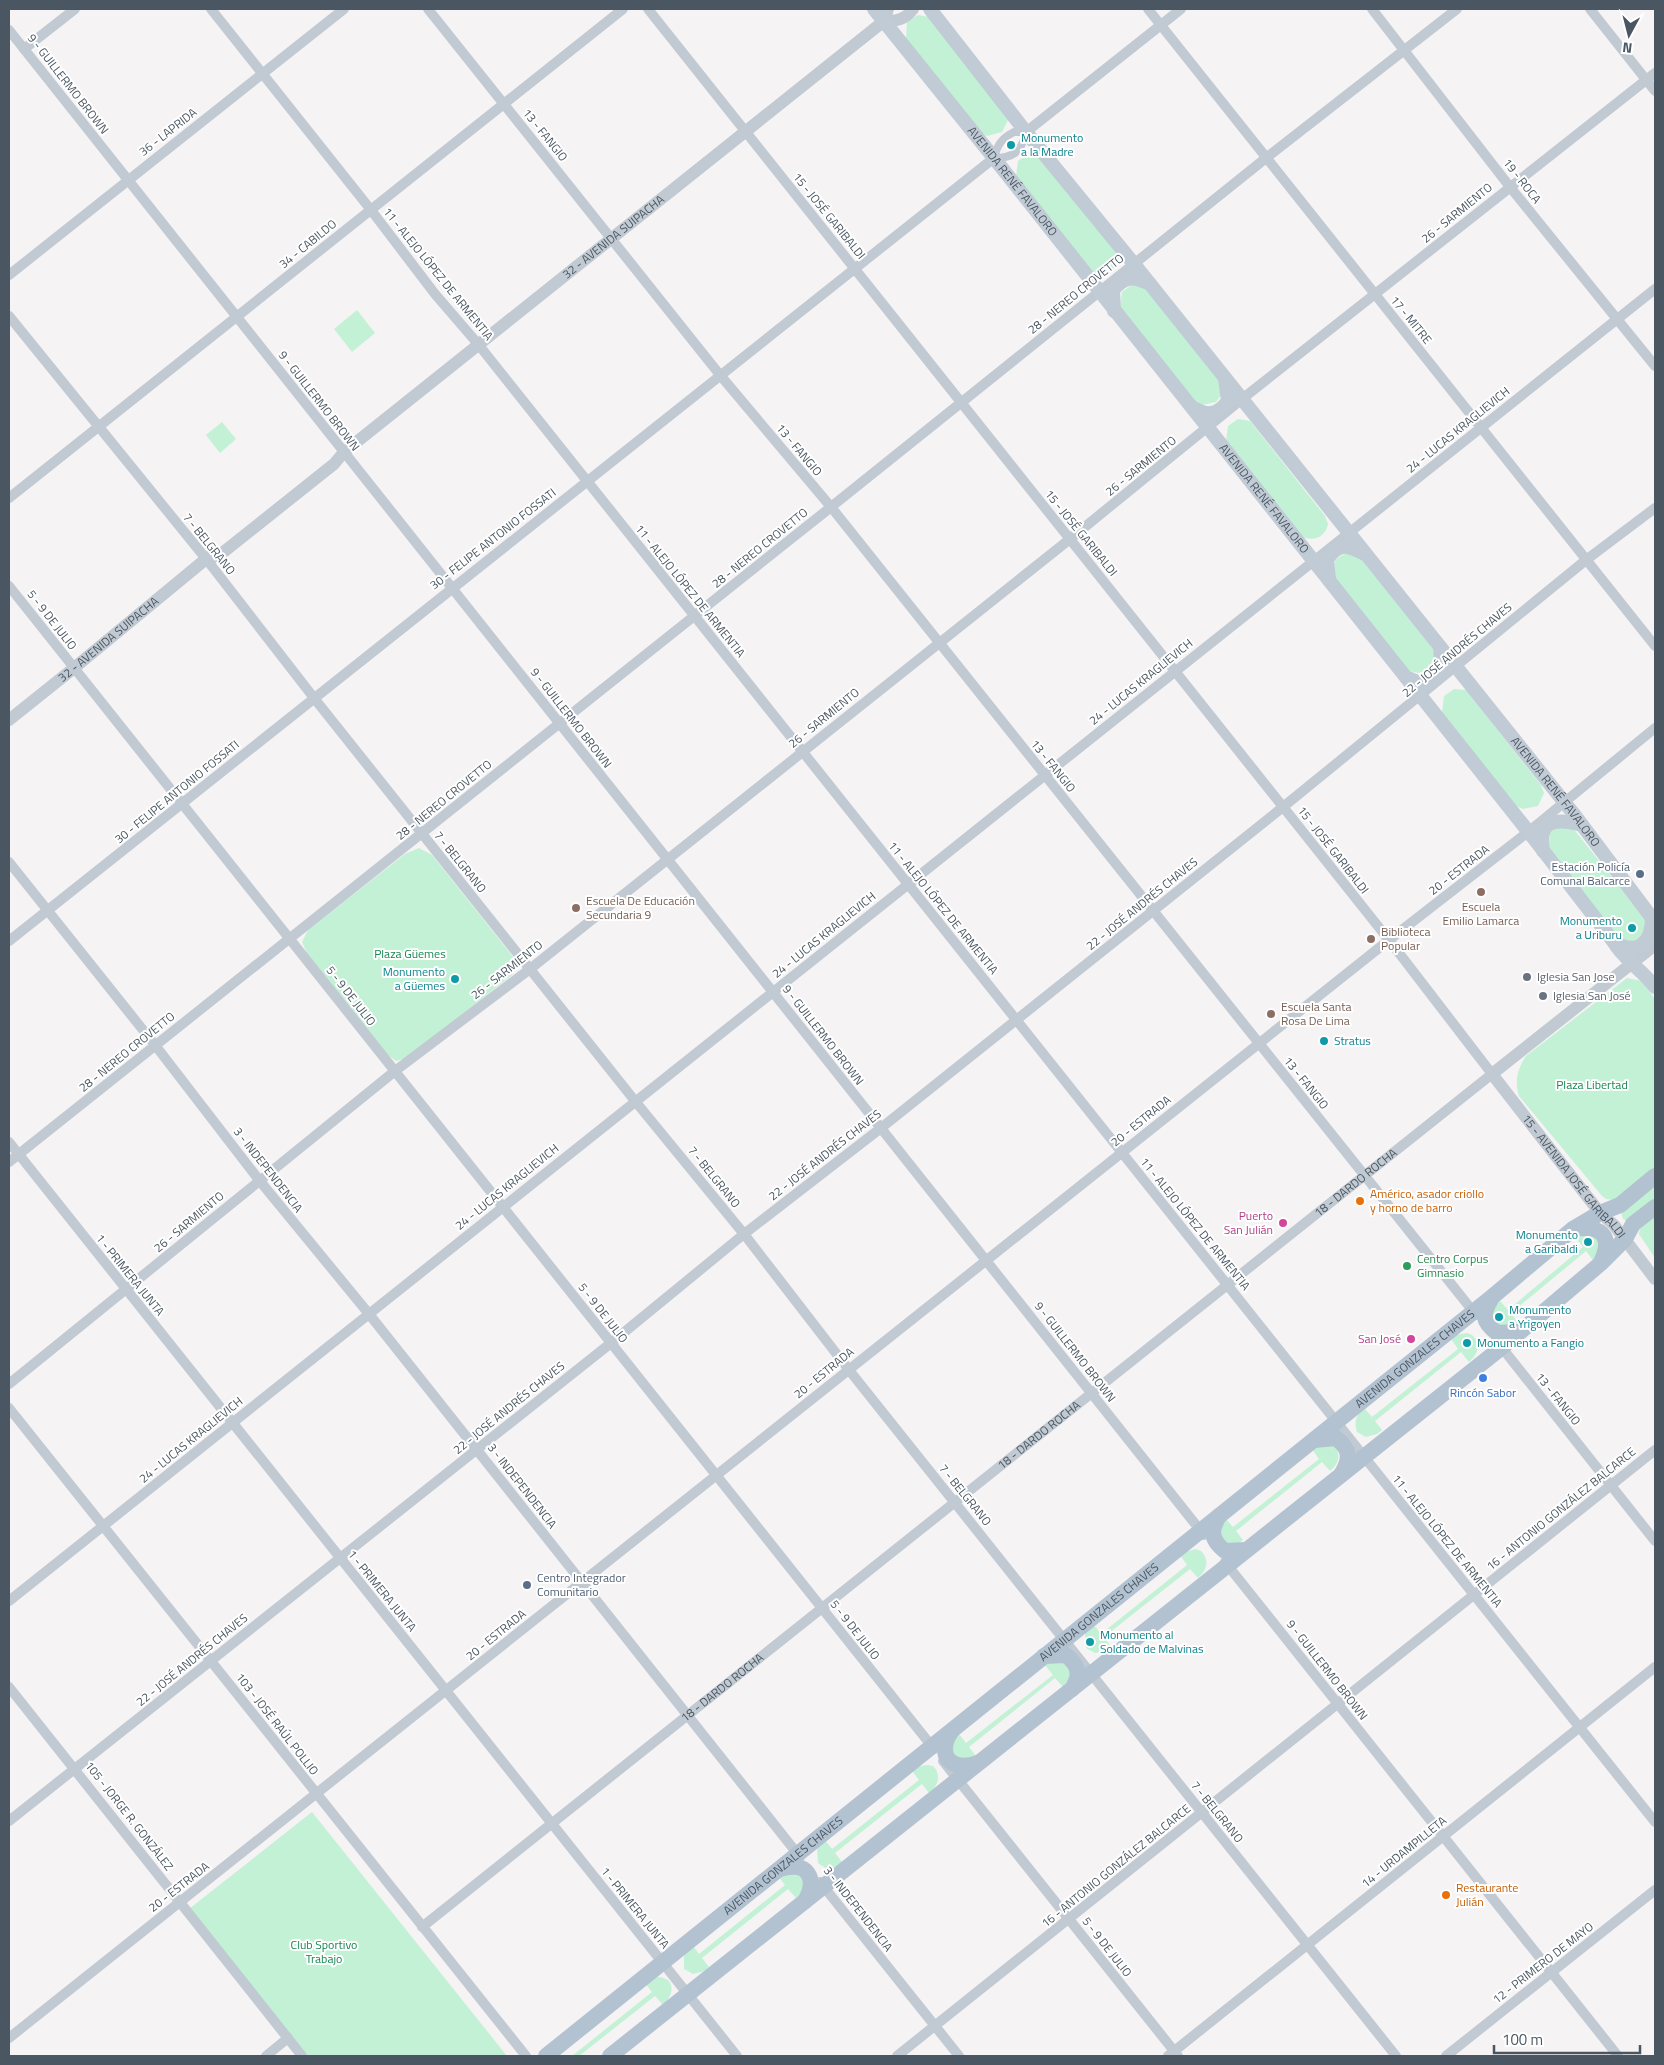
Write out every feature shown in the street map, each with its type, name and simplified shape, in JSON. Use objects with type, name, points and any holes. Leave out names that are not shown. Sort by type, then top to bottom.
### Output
[{"type":"main road","name":"AVENIDA RENÉ FAVALORO","points":[[874,9],[886,15],[994,158],[1421,696],[1613,941],[1620,953],[1630,964],[1646,976],[1655,987]]},
{"type":"main road","name":"AVENIDA RENÉ FAVALORO","points":[[930,9],[1026,132],[1134,264],[1563,801],[1654,919]]},
{"type":"main road","points":[[1114,311],[1113,290],[1120,282],[1128,277],[1150,284]]},
{"type":"main road","points":[[1191,407],[1203,413],[1213,414],[1221,410],[1228,401],[1225,378]]},
{"type":"main road","points":[[1329,580],[1327,559],[1334,551],[1342,546],[1352,547],[1366,554]]},
{"type":"main road","points":[[1405,676],[1416,682],[1426,683],[1435,678],[1441,670],[1440,647]]},
{"type":"main road","points":[[1543,851],[1541,841],[1544,831],[1553,822],[1565,820],[1582,825]]},
{"type":"main road","points":[[1613,941],[1627,948],[1642,945],[1651,934],[1654,919]]},
{"type":"main road","name":"AVENIDA GONZALES CHAVES","points":[[546,2056],[1474,1312],[1574,1229],[1600,1213],[1620,1205],[1655,1176]]},
{"type":"main road","points":[[610,2056],[1501,1348],[1600,1264],[1625,1239],[1633,1224],[1655,1207]]},
{"type":"main road","points":[[1574,1229],[1594,1228],[1602,1234],[1607,1243],[1606,1253],[1600,1264]]},
{"type":"main road","points":[[1492,1297],[1485,1308],[1484,1318],[1490,1327],[1497,1333],[1519,1332]]},
{"type":"main road","points":[[1314,1440],[1336,1438],[1344,1444],[1349,1453],[1348,1463],[1341,1475]]},
{"type":"main road","points":[[1219,1516],[1213,1526],[1212,1536],[1217,1545],[1225,1551],[1246,1550]]},
{"type":"main road","points":[[1044,1656],[1066,1655],[1073,1660],[1079,1670],[1078,1680],[1072,1689]]},
{"type":"main road","points":[[952,1730],[945,1740],[944,1750],[949,1759],[957,1765],[966,1766],[978,1763]]},
{"type":"main road","points":[[780,1869],[799,1866],[806,1872],[812,1881],[811,1891],[805,1901]]},
{"type":"street","points":[[24,49],[75,9]]},
{"type":"street","name":"11 - ALEJO LÓPEZ DE ARMENTIA","points":[[211,9],[436,294],[478,344],[1655,1822]]},
{"type":"street","name":"36 - LAPRIDA","points":[[9,275],[344,9]]},
{"type":"street","name":"13 - FANGIO","points":[[428,9],[720,375],[831,507],[940,642],[1044,776],[1154,910],[1258,1044],[1474,1312],[1655,1541]]},
{"type":"street","name":"34 - CABILDO","points":[[9,498],[623,9]]},
{"type":"street","name":"15 - JOSÉ GARIBALDI","points":[[648,9],[1284,807],[1492,1074]]},
{"type":"street","name":"32 - AVENIDA SUIPACHA","points":[[9,720],[207,560],[228,548],[334,464],[344,452],[886,15],[897,20],[908,16],[913,9]]},
{"type":"street","name":"17 - MITRE","points":[[1148,9],[1655,646]]},
{"type":"street","points":[[1026,132],[1024,143],[1017,153],[1006,158],[994,158],[996,147],[1004,137],[1014,132],[1026,132],[1181,9]]},
{"type":"street","name":"19 - ROCA","points":[[1372,9],[1510,187],[1655,366]]},
{"type":"street","name":"28 - NEREO CROVETTO","points":[[9,1162],[962,403],[1266,158],[1457,9]]},
{"type":"street","points":[[1590,9],[1655,91]]},
{"type":"street","name":"9 - GUILLERMO BROWN","points":[[9,30],[1618,2056]]},
{"type":"street","name":"26 - SARMIENTO","points":[[9,1384],[395,1071],[530,969],[1070,539],[1242,399],[1655,73]]},
{"type":"street","name":"30 - FELIPE ANTONIO FOSSATI","points":[[9,941],[994,158]]},
{"type":"street","name":"24 - LUCAS KRAGLIEVICH","points":[[9,1601],[1655,289]]},
{"type":"street","name":"7 - BELGRANO","points":[[9,316],[207,560],[422,834],[635,1101],[744,1234],[849,1370],[1396,2056]]},
{"type":"street","name":"22 - JOSÉ ANDRÉS CHAVES","points":[[9,1821],[611,1343],[744,1234],[881,1128],[1284,807],[1586,560],[1655,508]]},
{"type":"street","name":"5 - 9 DE JULIO","points":[[9,586],[1069,1919],[1173,2055]]},
{"type":"street","name":"20 - ESTRADA","points":[[9,2038],[1258,1044],[1528,832],[1563,801],[1655,728]]},
{"type":"street","name":"3 - INDEPENDENCIA","points":[[9,862],[155,1045],[259,1180],[369,1314],[959,2056]]},
{"type":"street","name":"18 - DARDO ROCHA","points":[[422,1926],[1655,945]]},
{"type":"street","name":"15 - AVENIDA JOSÉ GARIBALDI","points":[[1492,1074],[1600,1213],[1625,1239],[1655,1279]]},
{"type":"street","name":"1 - PRIMERA JUNTA","points":[[9,1142],[736,2056]]},
{"type":"street","name":"103 - JOSÉ RAÚL POLLIO","points":[[9,1408],[526,2056]]},
{"type":"street","name":"16 - ANTONIO GONZÁLEZ BALCARCE","points":[[897,2056],[1655,1450]]},
{"type":"street","name":"14 - URDAMPILLETA","points":[[1173,2055],[1655,1667]]},
{"type":"street","name":"105 - JORGE R. GONZÁLEZ","points":[[9,1687],[302,2056]]},
{"type":"street","name":"12 - PRIMERO DE MAYO","points":[[1446,2056],[1655,1890]]},
{"type":"street","points":[[266,2056],[288,2038]]},
{"type":"green space","points":[[918,15],[930,17],[1008,120],[1002,132],[987,136],[980,132],[906,38],[907,22]]},
{"type":"green space","points":[[1028,154],[1040,156],[1115,251],[1119,259],[1112,271],[1097,274],[1090,271],[1016,177],[1018,161]]},
{"type":"green space","points":[[1133,284],[1144,286],[1220,381],[1221,395],[1216,402],[1202,405],[1195,401],[1120,307],[1122,292]]},
{"type":"green space","points":[[357,310],[375,333],[352,352],[334,329]]},
{"type":"green space","points":[[1238,419],[1250,421],[1325,516],[1328,524],[1321,536],[1309,539],[1300,536],[1226,442],[1228,426]]},
{"type":"green space","points":[[222,422],[236,439],[220,453],[206,435]]},
{"type":"green space","points":[[1346,553],[1358,555],[1433,649],[1436,657],[1429,669],[1417,673],[1408,670],[1334,576],[1335,560]]},
{"type":"green space","points":[[1454,689],[1466,690],[1541,785],[1544,793],[1538,806],[1523,809],[1516,806],[1442,712],[1444,696]]},
{"type":"green space","points":[[1572,827],[1648,922],[1643,936],[1632,942],[1620,940],[1548,849],[1550,833],[1555,828]]},
{"type":"green space","name":"Plaza Güemes","points":[[419,848],[432,855],[514,958],[516,967],[512,975],[407,1058],[396,1061],[388,1055],[307,953],[302,942],[308,930],[405,854]]},
{"type":"green space","name":"Plaza Libertad","points":[[1627,978],[1642,981],[1655,999],[1655,1171],[1614,1200],[1606,1199],[1602,1196],[1519,1096],[1517,1080],[1519,1070],[1526,1056]]},
{"type":"green space","points":[[1655,1182],[1655,1202],[1627,1221],[1623,1219],[1621,1212]]},
{"type":"green space","points":[[1655,1212],[1655,1258],[1639,1234],[1640,1227]]},
{"type":"green space","points":[[1586,1232],[1602,1241],[1593,1260],[1586,1251],[1511,1313],[1518,1323],[1513,1327],[1493,1324],[1493,1311],[1500,1301],[1508,1310],[1583,1247],[1576,1238]]},
{"type":"green space","points":[[1467,1333],[1475,1338],[1478,1345],[1475,1356],[1469,1362],[1461,1352],[1375,1421],[1382,1430],[1377,1434],[1366,1437],[1357,1432],[1356,1419],[1364,1408],[1372,1417],[1458,1349],[1451,1339],[1456,1335]]},
{"type":"green space","points":[[1328,1443],[1336,1447],[1338,1454],[1337,1463],[1333,1468],[1330,1471],[1322,1462],[1236,1531],[1243,1540],[1238,1544],[1227,1547],[1217,1527],[1225,1518],[1233,1527],[1319,1459],[1312,1449]]},
{"type":"green space","points":[[1196,1549],[1201,1551],[1206,1558],[1204,1572],[1198,1578],[1190,1569],[1104,1637],[1111,1647],[1106,1651],[1095,1653],[1086,1648],[1085,1633],[1093,1624],[1101,1634],[1187,1565],[1180,1555]]},
{"type":"green space","points":[[1061,1659],[1072,1675],[1063,1687],[1055,1678],[969,1747],[976,1756],[955,1761],[951,1742],[959,1734],[966,1743],[1053,1675],[1045,1665],[1050,1661]]},
{"type":"green space","points":[[933,1766],[936,1769],[938,1777],[937,1784],[929,1793],[922,1784],[835,1853],[842,1862],[838,1866],[827,1869],[818,1863],[817,1848],[825,1840],[832,1849],[919,1780],[912,1771],[916,1767]]},
{"type":"green space","name":"Club Sportivo Trabajo","points":[[312,1812],[507,2056],[307,2056],[189,1909]]},
{"type":"green space","points":[[789,1870],[805,1880],[801,1894],[796,1898],[788,1889],[702,1958],[709,1967],[705,1971],[693,1974],[684,1969],[684,1953],[692,1945],[699,1954],[785,1885],[778,1876]]},
{"type":"green space","points":[[655,1977],[667,1979],[671,1986],[670,1996],[663,2005],[655,1996],[579,2056],[572,2056],[652,1992],[645,1983]]},
{"type":"place","name":"Monumento a la Madre","points":[[1011,145]]},
{"type":"place","name":"Estación Policía Comunal Balcarce","points":[[1640,874]]},
{"type":"place","name":"Escuela Emilio Lamarca","points":[[1481,892]]},
{"type":"place","name":"Escuela De Educación Secundaria 9","points":[[576,908]]},
{"type":"place","name":"Monumento a Uriburu","points":[[1632,928]]},
{"type":"place","name":"Biblioteca Popular","points":[[1371,939]]},
{"type":"place","name":"Iglesia San Jose","points":[[1527,977]]},
{"type":"place","name":"Monumento a Güemes","points":[[455,979]]},
{"type":"place","name":"Iglesia San José","points":[[1543,996]]},
{"type":"place","name":"Escuela Santa Rosa De Lima","points":[[1271,1014]]},
{"type":"place","name":"Stratus","points":[[1324,1041]]},
{"type":"place","name":"Américo, asador criollo y horno de barro","points":[[1360,1201]]},
{"type":"place","name":"Puerto San Julián","points":[[1283,1223]]},
{"type":"place","name":"Monumento a Garibaldi","points":[[1588,1242]]},
{"type":"place","name":"Centro Corpus Gimnasio","points":[[1407,1266]]},
{"type":"place","name":"Monumento a Yrigoyen","points":[[1499,1317]]},
{"type":"place","name":"San José","points":[[1411,1339]]},
{"type":"place","name":"Monumento a Fangio","points":[[1467,1343]]},
{"type":"place","name":"Rincón Sabor","points":[[1483,1378]]},
{"type":"place","name":"Centro Integrador Comunitario","points":[[527,1585]]},
{"type":"place","name":"Monumento al Soldado de Malvinas","points":[[1090,1642]]},
{"type":"place","name":"Restaurante Julián","points":[[1446,1895]]}]
